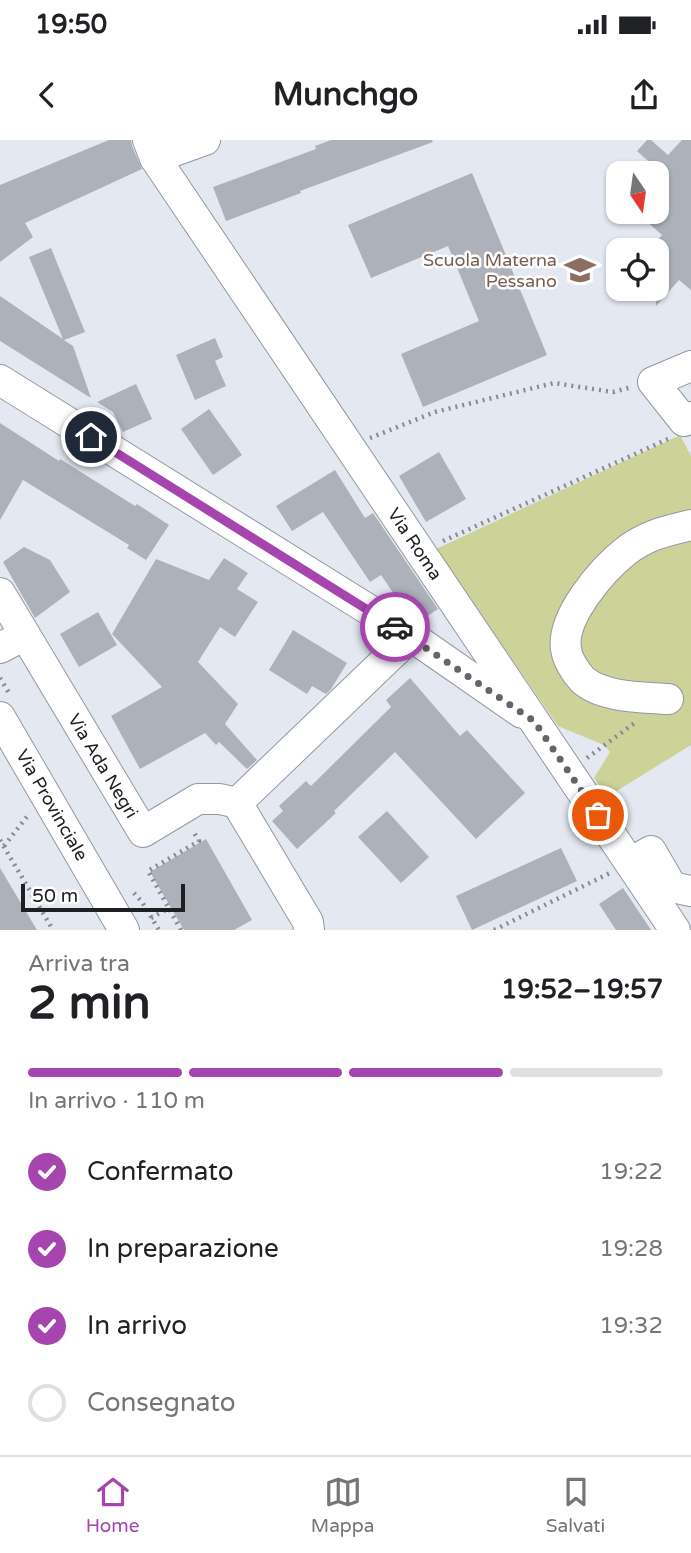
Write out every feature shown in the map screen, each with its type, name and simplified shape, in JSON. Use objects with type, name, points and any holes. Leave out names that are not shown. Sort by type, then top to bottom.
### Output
[{"type":"street","points":[[151,149],[205,140]]},
{"type":"street","name":"Via Roma","points":[[151,149],[568,771],[650,863],[684,919]]},
{"type":"street","points":[[684,427],[684,421],[653,382],[691,366]]},
{"type":"street","points":[[0,380],[411,636],[534,721]]},
{"type":"street","points":[[668,699],[616,695],[584,681],[572,667],[566,648],[569,623],[581,600],[602,574],[626,551],[654,534],[691,525]]},
{"type":"street","name":"Via Ada Negri","points":[[0,593],[12,641],[143,832],[198,799],[220,799],[237,803]]},
{"type":"street","points":[[309,930],[308,922],[237,803],[411,636]]},
{"type":"street","name":"Via Provinciale","points":[[0,717],[124,930]]},
{"type":"street","points":[[650,863],[672,887],[691,891]]},
{"type":"path","points":[[362,442],[435,412],[554,383],[613,392],[653,382]]},
{"type":"path","points":[[421,552],[666,439],[670,440],[684,427]]},
{"type":"path","points":[[568,771],[668,699]]},
{"type":"path","points":[[4,846],[45,793]]},
{"type":"path","points":[[0,840],[53,930]]},
{"type":"path","points":[[181,930],[148,872],[199,841]]},
{"type":"path","points":[[495,930],[650,863]]},
{"type":"path","points":[[151,918],[169,908]]},
{"type":"green space","points":[[680,435],[691,456],[691,745],[607,797],[594,778],[610,752],[604,745],[558,726],[436,549]]},
{"type":"building","points":[[109,140],[131,140],[142,169],[25,223],[33,237],[0,262],[0,185]]},
{"type":"building","points":[[331,140],[433,142],[226,221],[213,187],[316,149],[315,146]]},
{"type":"building","points":[[647,140],[651,140],[668,155],[682,140],[691,140],[691,290],[679,280],[669,291],[669,238],[659,238],[662,235],[650,224],[669,224],[669,161],[648,161],[637,151]]},
{"type":"building","points":[[472,173],[547,355],[423,407],[401,354],[479,321],[448,246],[371,278],[348,225]]},
{"type":"building","points":[[51,248],[85,332],[64,340],[73,346],[91,398],[0,341],[0,296],[63,339],[29,257]]},
{"type":"building","points":[[215,338],[223,357],[215,361],[226,386],[195,400],[176,355]]},
{"type":"building","points":[[136,384],[152,419],[123,432],[113,412],[97,402]]},
{"type":"building","points":[[209,409],[242,455],[213,475],[181,429]]},
{"type":"building","points":[[0,423],[169,525],[146,560],[127,548],[129,545],[23,480],[0,520]]},
{"type":"building","points":[[439,452],[466,499],[426,522],[399,476]]},
{"type":"building","points":[[335,470],[365,518],[373,513],[438,609],[423,619],[406,594],[398,600],[381,575],[370,582],[323,512],[292,531],[276,506]]},
{"type":"building","points":[[24,547],[50,560],[70,592],[35,618],[3,562]]},
{"type":"building","points":[[224,558],[248,573],[237,589],[258,602],[235,637],[220,627],[198,662],[238,704],[225,724],[257,760],[247,769],[219,742],[216,745],[205,733],[140,769],[111,716],[162,687],[112,634],[156,559],[209,580]]},
{"type":"building","points":[[98,612],[117,645],[79,667],[60,634]]},
{"type":"building","points":[[293,630],[347,663],[326,694],[312,686],[307,694],[269,670]]},
{"type":"building","points":[[410,678],[460,736],[467,730],[525,793],[476,839],[395,752],[297,849],[272,821],[283,811],[279,806],[306,781],[311,786],[391,707],[386,700]]},
{"type":"building","points":[[387,811],[429,857],[401,883],[358,837]]},
{"type":"building","points":[[206,839],[252,920],[234,930],[184,930],[150,872]]},
{"type":"building","points":[[561,848],[577,881],[472,930],[456,896]]},
{"type":"building","points":[[0,868],[37,930],[0,930]]},
{"type":"building","points":[[623,888],[651,930],[616,930],[599,904]]},
{"type":"way so far","points":[[395,627],[534,721],[598,815]]},
{"type":"place","name":"Scuola Materna Pessano","points":[[580,270]]},
{"type":"route","points":[[91,437],[395,627]]}]
